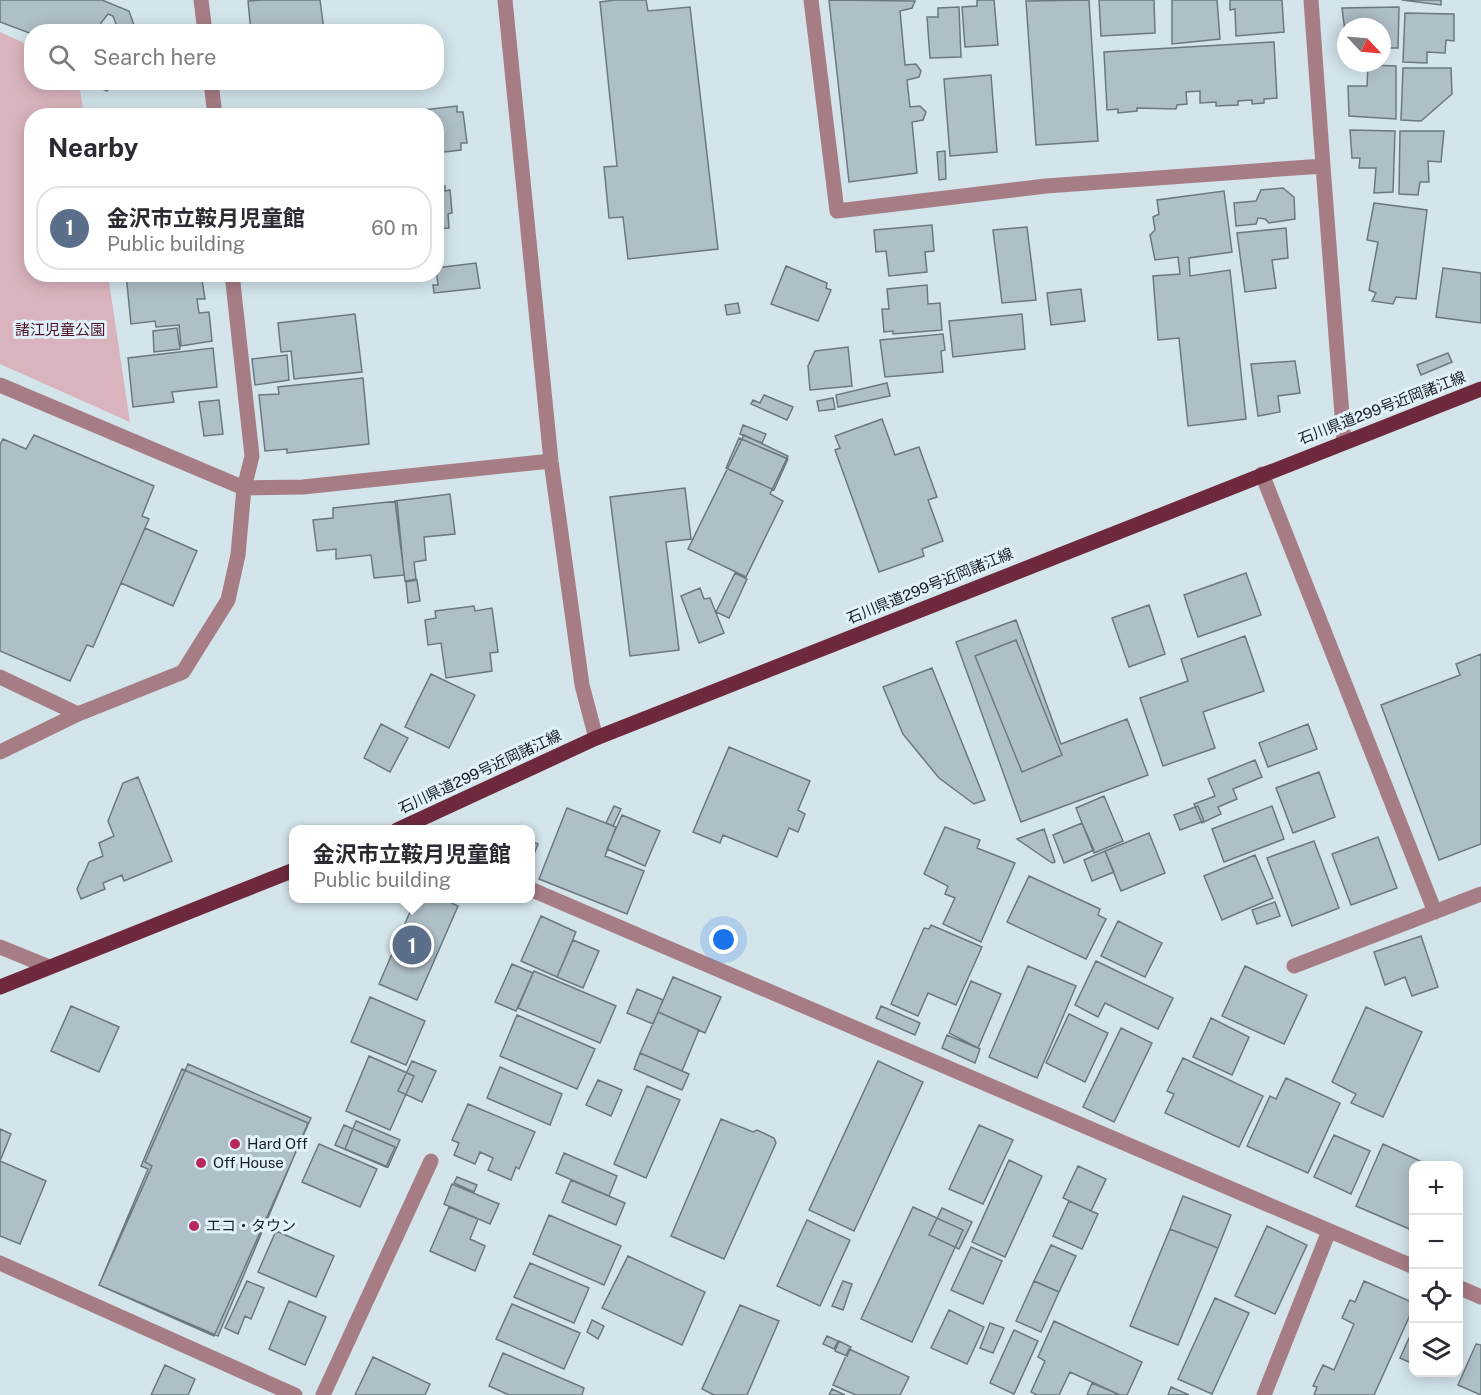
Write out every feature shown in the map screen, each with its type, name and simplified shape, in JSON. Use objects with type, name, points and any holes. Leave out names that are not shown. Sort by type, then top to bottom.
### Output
[{"type":"main road","name":"石川県道299号近岡諸江線","points":[[408,825],[596,738],[1344,441],[1481,389]]},
{"type":"main road","points":[[0,987],[289,872]]},
{"type":"street","points":[[201,0],[204,24]]},
{"type":"street","points":[[505,0],[551,461],[582,685],[596,738]]},
{"type":"street","points":[[811,0],[837,211],[1047,186],[1323,166]]},
{"type":"street","points":[[1311,0],[1344,441]]},
{"type":"street","points":[[212,90],[213,108]]},
{"type":"street","points":[[0,752],[78,714],[183,672],[228,600],[238,555],[244,488],[252,456],[233,282]]},
{"type":"street","points":[[0,385],[244,488],[303,487],[551,461]]},
{"type":"street","points":[[1262,474],[1436,912]]},
{"type":"street","points":[[0,677],[78,714]]},
{"type":"street","points":[[535,891],[1409,1265]]},
{"type":"street","points":[[1294,966],[1481,894]]},
{"type":"street","points":[[0,947],[49,967]]},
{"type":"street","points":[[323,1395],[430,1161]]},
{"type":"street","points":[[1264,1395],[1329,1231]]},
{"type":"street","points":[[0,1263],[296,1395]]},
{"type":"street","points":[[1463,1289],[1481,1297]]},
{"type":"green space","name":"諸江児童公園","points":[[0,32],[24,43],[24,90],[80,90],[83,108],[24,108],[24,282],[109,282],[130,422],[0,364]]},
{"type":"building","points":[[0,0],[102,0],[129,11],[134,24],[116,24],[113,16],[108,14],[101,24],[24,24],[24,31],[0,22]]},
{"type":"building","points":[[320,0],[323,24],[250,24],[248,1]]},
{"type":"building","points":[[646,0],[648,11],[690,7],[718,249],[628,259],[623,217],[609,218],[604,167],[617,166],[600,2]]},
{"type":"building","points":[[829,0],[915,1],[912,8],[900,11],[905,65],[916,64],[921,71],[919,77],[907,80],[910,107],[920,106],[926,112],[923,120],[912,122],[917,173],[849,182]]},
{"type":"building","points":[[977,0],[994,0],[998,45],[965,47],[962,7],[977,6]]},
{"type":"building","points":[[1089,0],[1098,141],[1036,145],[1026,1]]},
{"type":"building","points":[[1099,0],[1154,0],[1155,33],[1101,36]]},
{"type":"building","points":[[1172,0],[1217,0],[1220,39],[1172,44]]},
{"type":"building","points":[[1230,0],[1282,0],[1284,32],[1236,36],[1235,9],[1230,10]]},
{"type":"building","points":[[1402,0],[1441,0],[1441,5]]},
{"type":"building","points":[[959,7],[961,57],[930,58],[927,17],[938,17],[938,8]]},
{"type":"building","points":[[1399,7],[1398,48],[1391,48],[1391,18],[1343,18],[1342,8]]},
{"type":"building","points":[[1405,13],[1454,14],[1454,41],[1446,40],[1445,53],[1427,52],[1427,63],[1403,62]]},
{"type":"building","points":[[1274,42],[1277,98],[1264,99],[1264,103],[1252,104],[1252,100],[1238,101],[1238,105],[1216,106],[1216,102],[1200,103],[1200,91],[1186,92],[1187,104],[1177,105],[1176,109],[1137,108],[1137,111],[1118,113],[1118,109],[1107,110],[1104,52]]},
{"type":"building","points":[[1391,66],[1396,66],[1396,119],[1349,116],[1348,86],[1367,86],[1368,72],[1391,72]]},
{"type":"building","points":[[1403,68],[1451,68],[1452,94],[1421,121],[1401,120]]},
{"type":"building","points":[[991,75],[997,152],[950,156],[944,79]]},
{"type":"building","points":[[457,106],[457,112],[463,112],[467,143],[461,143],[461,150],[444,152],[444,108],[440,108]]},
{"type":"building","points":[[1350,130],[1395,131],[1393,192],[1374,193],[1376,168],[1359,168],[1360,158],[1352,158]]},
{"type":"building","points":[[1400,131],[1444,131],[1441,162],[1428,161],[1429,182],[1420,182],[1418,195],[1399,194]]},
{"type":"building","points":[[945,151],[946,179],[939,180],[937,152]]},
{"type":"building","points":[[444,186],[445,191],[450,190],[452,213],[448,214],[449,228],[444,228]]},
{"type":"building","points":[[1283,188],[1294,197],[1295,219],[1269,223],[1265,219],[1258,218],[1256,224],[1236,226],[1234,203],[1256,201],[1261,190]]},
{"type":"building","points":[[1224,191],[1232,252],[1189,258],[1190,276],[1230,270],[1246,419],[1188,426],[1179,338],[1158,340],[1153,276],[1180,274],[1178,257],[1155,260],[1150,235],[1155,230],[1153,217],[1159,214],[1157,200]]},
{"type":"building","points":[[1374,203],[1427,210],[1416,299],[1396,297],[1393,304],[1372,301],[1376,293],[1369,290],[1378,242],[1367,240]]},
{"type":"building","points":[[932,225],[934,251],[925,252],[927,272],[889,276],[886,251],[876,252],[874,230]]},
{"type":"building","points":[[1027,227],[1036,300],[1002,303],[993,230]]},
{"type":"building","points":[[1286,228],[1288,258],[1272,260],[1276,288],[1245,292],[1237,233]]},
{"type":"building","points":[[476,263],[480,288],[434,293],[433,285],[444,282],[444,267]]},
{"type":"building","points":[[786,266],[827,283],[826,288],[831,290],[818,321],[771,304]]},
{"type":"building","points":[[1443,268],[1481,273],[1481,323],[1436,317]]},
{"type":"building","points":[[127,282],[202,282],[205,299],[197,299],[199,313],[209,312],[212,341],[181,346],[179,325],[156,327],[155,321],[131,324]]},
{"type":"building","points":[[927,285],[928,304],[940,303],[942,330],[893,334],[893,331],[884,332],[882,309],[889,309],[887,289]]},
{"type":"building","points":[[1081,289],[1085,321],[1051,325],[1047,293]]},
{"type":"building","points":[[738,303],[740,313],[727,315],[725,305]]},
{"type":"building","points":[[355,314],[362,372],[294,379],[291,351],[281,352],[278,323]]},
{"type":"building","points":[[1022,314],[1025,349],[953,357],[949,321]]},
{"type":"building","points":[[177,328],[180,349],[154,352],[153,331]]},
{"type":"building","points":[[943,334],[945,350],[941,351],[943,372],[885,377],[880,340]]},
{"type":"building","points":[[848,347],[852,386],[810,390],[808,366],[815,351]]},
{"type":"building","points":[[213,348],[217,387],[172,392],[174,402],[133,407],[128,358]]},
{"type":"building","points":[[1448,353],[1452,362],[1421,375],[1417,365]]},
{"type":"building","points":[[287,355],[289,380],[255,385],[252,359]]},
{"type":"building","points":[[1295,361],[1300,393],[1278,396],[1280,412],[1258,416],[1251,364]]},
{"type":"building","points":[[363,378],[369,444],[287,453],[287,449],[265,451],[259,395],[279,394],[278,387]]},
{"type":"building","points":[[887,383],[890,396],[838,407],[836,395]]},
{"type":"building","points":[[764,395],[793,407],[787,420],[751,404],[753,400],[760,403]]},
{"type":"building","points":[[833,398],[835,409],[819,411],[817,401]]},
{"type":"building","points":[[219,400],[223,434],[204,436],[199,402]]},
{"type":"building","points":[[882,419],[895,455],[919,447],[937,497],[928,500],[943,541],[922,549],[924,556],[879,572],[835,450],[840,448],[835,436]]},
{"type":"building","points":[[743,425],[766,434],[762,443],[740,434]]},
{"type":"building","points":[[34,435],[154,486],[142,516],[149,519],[93,647],[87,645],[70,681],[0,651],[0,445],[3,439],[26,449]]},
{"type":"building","points":[[744,435],[788,456],[770,494],[783,501],[746,577],[688,549]]},
{"type":"building","points":[[739,438],[788,459],[774,490],[726,468]]},
{"type":"building","points":[[685,488],[691,539],[666,542],[679,650],[630,656],[610,497]]},
{"type":"building","points":[[450,494],[455,534],[424,537],[426,560],[414,562],[416,579],[405,581],[395,501]]},
{"type":"building","points":[[397,501],[404,575],[374,578],[371,555],[336,559],[336,549],[317,551],[313,520],[333,518],[333,508]]},
{"type":"building","points":[[145,528],[197,551],[173,606],[121,583]]},
{"type":"building","points":[[735,573],[747,579],[729,618],[716,612]]},
{"type":"building","points":[[1246,573],[1261,615],[1198,637],[1184,595]]},
{"type":"building","points":[[417,580],[420,601],[408,603],[406,582]]},
{"type":"building","points":[[700,588],[704,599],[710,598],[724,633],[699,643],[681,596]]},
{"type":"building","points":[[1149,605],[1165,654],[1129,667],[1112,618]]},
{"type":"building","points":[[474,606],[475,611],[492,608],[498,652],[490,653],[492,671],[446,678],[441,643],[428,645],[425,620],[436,618],[435,611]]},
{"type":"building","points":[[1016,620],[1061,744],[1127,719],[1148,775],[1021,822],[956,642]]},
{"type":"building","points":[[1245,636],[1264,691],[1203,712],[1215,748],[1163,766],[1140,698],[1188,681],[1181,659]]},
{"type":"building","points":[[1016,640],[1062,755],[1022,772],[975,656]]},
{"type":"building","points":[[1481,654],[1481,844],[1439,860],[1381,705],[1460,675],[1456,664]]},
{"type":"building","points":[[932,668],[985,800],[974,804],[939,778],[903,734],[883,687]]},
{"type":"building","points":[[431,674],[475,695],[449,748],[405,727]]},
{"type":"building","points":[[381,724],[408,738],[390,772],[364,758]]},
{"type":"building","points":[[1308,724],[1317,749],[1268,767],[1259,743]]},
{"type":"building","points":[[729,747],[810,781],[798,810],[805,814],[798,832],[789,828],[777,857],[723,835],[720,843],[693,832]]},
{"type":"building","points":[[1255,760],[1262,777],[1233,789],[1237,799],[1218,807],[1221,814],[1202,823],[1194,804],[1215,796],[1208,779]]},
{"type":"building","points":[[1319,772],[1335,817],[1293,833],[1276,788]]},
{"type":"building","points":[[138,777],[172,861],[124,881],[122,875],[103,883],[105,889],[81,899],[77,889],[89,862],[103,856],[99,843],[114,836],[108,821],[123,783]]},
{"type":"building","points":[[1104,796],[1123,841],[1094,853],[1076,808]]},
{"type":"building","points":[[614,806],[621,809],[613,826],[606,823]]},
{"type":"building","points":[[1198,806],[1204,821],[1180,830],[1174,815]]},
{"type":"building","points":[[1272,806],[1284,839],[1224,862],[1212,829]]},
{"type":"building","points":[[567,808],[616,827],[605,856],[644,871],[627,914],[539,879]]},
{"type":"building","points":[[622,815],[660,831],[645,866],[607,849]]},
{"type":"building","points":[[1082,823],[1094,850],[1064,863],[1053,835]]},
{"type":"building","points":[[945,827],[980,840],[977,848],[1015,863],[981,942],[943,924],[955,898],[945,894],[948,886],[924,874]]},
{"type":"building","points":[[1044,829],[1055,862],[1052,863],[1017,839]]},
{"type":"building","points":[[1149,833],[1165,873],[1121,891],[1105,851]]},
{"type":"building","points":[[1378,837],[1397,888],[1351,905],[1332,854]]},
{"type":"building","points":[[1314,841],[1339,908],[1292,926],[1267,858]]},
{"type":"building","points":[[1105,851],[1114,872],[1092,881],[1084,860]]},
{"type":"building","points":[[1255,855],[1273,898],[1222,920],[1204,876]]},
{"type":"building","points":[[1029,876],[1100,909],[1098,915],[1106,919],[1086,959],[1007,922]]},
{"type":"building","points":[[1275,902],[1280,916],[1257,924],[1252,910]]},
{"type":"building","points":[[414,903],[452,903],[458,906],[417,1000],[379,984]]},
{"type":"building","points":[[541,916],[576,932],[557,977],[521,961]]},
{"type":"building","points":[[1118,921],[1162,943],[1145,977],[1101,956]]},
{"type":"building","points":[[931,925],[982,947],[956,1005],[928,993],[918,1016],[891,1004],[924,928],[929,929]]},
{"type":"building","points":[[1421,936],[1438,987],[1412,996],[1405,977],[1385,985],[1374,952]]},
{"type":"building","points":[[573,940],[599,951],[583,988],[557,977]]},
{"type":"building","points":[[1096,961],[1173,998],[1158,1029],[1105,1003],[1098,1017],[1075,1005]]},
{"type":"building","points":[[512,964],[533,973],[516,1011],[495,1002]]},
{"type":"building","points":[[1028,966],[1076,986],[1037,1078],[989,1057]]},
{"type":"building","points":[[1245,966],[1307,995],[1284,1044],[1222,1016]]},
{"type":"building","points":[[534,971],[616,1006],[600,1043],[518,1008]]},
{"type":"building","points":[[673,977],[721,997],[705,1033],[658,1012]]},
{"type":"building","points":[[971,981],[1001,994],[978,1048],[949,1033]]},
{"type":"building","points":[[637,989],[663,1000],[653,1024],[627,1013]]},
{"type":"building","points":[[370,997],[425,1021],[406,1065],[351,1042]]},
{"type":"building","points":[[71,1006],[119,1027],[99,1072],[51,1051]]},
{"type":"building","points":[[881,1006],[920,1023],[915,1035],[876,1018]]},
{"type":"building","points":[[1366,1007],[1422,1032],[1383,1117],[1351,1103],[1356,1094],[1332,1082]]},
{"type":"building","points":[[658,1012],[699,1030],[682,1071],[640,1053]]},
{"type":"building","points":[[1069,1014],[1108,1033],[1085,1082],[1046,1063]]},
{"type":"building","points":[[517,1015],[595,1049],[577,1089],[500,1056]]},
{"type":"building","points":[[1211,1018],[1249,1037],[1232,1075],[1193,1057]]},
{"type":"building","points":[[1121,1028],[1152,1043],[1114,1122],[1083,1107]]},
{"type":"building","points":[[947,1035],[980,1049],[975,1063],[942,1048]]},
{"type":"building","points":[[640,1053],[689,1074],[682,1090],[634,1069]]},
{"type":"building","points":[[369,1056],[414,1076],[390,1130],[346,1111]]},
{"type":"building","points":[[1183,1058],[1263,1096],[1239,1147],[1165,1113],[1174,1094],[1167,1091]]},
{"type":"building","points":[[412,1061],[436,1071],[422,1102],[398,1091]]},
{"type":"building","points":[[878,1061],[923,1082],[854,1231],[809,1210]]},
{"type":"building","name":"エコ・タウン","points":[[188,1064],[311,1118],[214,1336],[99,1285],[152,1166],[145,1162]]},
{"type":"building","points":[[500,1067],[562,1094],[550,1125],[487,1098]]},
{"type":"building","name":"エコ・タウン","points":[[182,1069],[308,1123],[218,1336],[99,1285],[148,1169],[141,1166]]},
{"type":"building","points":[[1286,1078],[1340,1103],[1308,1173],[1247,1146],[1270,1096],[1276,1099]]},
{"type":"building","points":[[598,1080],[622,1090],[611,1116],[586,1105]]},
{"type":"building","points":[[647,1086],[680,1100],[646,1178],[614,1164]]},
{"type":"building","points":[[468,1104],[535,1132],[519,1169],[516,1167],[511,1180],[488,1170],[493,1158],[480,1152],[475,1164],[454,1155],[459,1143],[452,1140]]},
{"type":"building","points":[[721,1119],[753,1132],[757,1130],[774,1138],[776,1143],[724,1259],[671,1236]]},
{"type":"building","points":[[356,1121],[400,1140],[388,1167],[345,1149]]},
{"type":"building","points":[[344,1125],[395,1147],[386,1167],[335,1145]]},
{"type":"building","points":[[979,1125],[1013,1140],[983,1204],[949,1189]]},
{"type":"building","points":[[0,1129],[11,1134],[0,1161]]},
{"type":"building","points":[[1334,1135],[1370,1151],[1351,1194],[1314,1177]]},
{"type":"building","points":[[319,1144],[377,1169],[360,1207],[302,1182]]},
{"type":"building","points":[[1383,1144],[1420,1161],[1409,1161],[1409,1229],[1356,1206]]},
{"type":"building","points":[[564,1153],[617,1176],[609,1196],[556,1173]]},
{"type":"building","points":[[1009,1160],[1042,1176],[1005,1257],[972,1242]]},
{"type":"building","points":[[0,1161],[46,1181],[20,1244],[0,1236]]},
{"type":"building","points":[[1078,1166],[1106,1179],[1091,1211],[1063,1198]]},
{"type":"building","points":[[457,1177],[477,1185],[474,1192],[454,1183]]},
{"type":"building","points":[[571,1180],[625,1203],[616,1225],[562,1202]]},
{"type":"building","points":[[452,1184],[499,1204],[490,1224],[444,1204]]},
{"type":"building","points":[[1183,1196],[1231,1215],[1218,1248],[1170,1229]]},
{"type":"building","points":[[1069,1201],[1098,1214],[1082,1249],[1053,1236]]},
{"type":"building","points":[[449,1207],[478,1219],[470,1239],[485,1246],[475,1271],[430,1251]]},
{"type":"building","points":[[913,1207],[963,1230],[912,1342],[861,1319]]},
{"type":"building","points":[[942,1208],[972,1222],[959,1249],[929,1235]]},
{"type":"building","points":[[549,1215],[621,1246],[604,1285],[533,1254]]},
{"type":"building","points":[[807,1220],[850,1240],[820,1306],[777,1286]]},
{"type":"building","points":[[1267,1226],[1307,1245],[1275,1314],[1235,1296]]},
{"type":"building","points":[[1170,1229],[1218,1248],[1178,1345],[1130,1326]]},
{"type":"building","points":[[276,1231],[334,1256],[316,1297],[258,1272]]},
{"type":"building","points":[[1051,1245],[1076,1256],[1059,1292],[1034,1281]]},
{"type":"building","points":[[971,1247],[1002,1261],[983,1304],[951,1290]]},
{"type":"building","points":[[628,1256],[705,1292],[682,1345],[602,1308]]},
{"type":"building","points":[[530,1263],[589,1288],[574,1323],[514,1297]]},
{"type":"building","points":[[247,1281],[264,1288],[251,1319],[245,1316],[238,1334],[225,1328]]},
{"type":"building","points":[[843,1281],[852,1284],[843,1310],[832,1306]]},
{"type":"building","points":[[1034,1281],[1059,1292],[1041,1332],[1016,1321]]},
{"type":"building","points":[[1364,1281],[1409,1301],[1409,1317],[1374,1395],[1314,1395],[1317,1387],[1313,1386],[1323,1365],[1334,1370],[1354,1324],[1342,1318],[1350,1300],[1355,1302]]},
{"type":"building","points":[[1215,1298],[1249,1313],[1212,1394],[1178,1379]]},
{"type":"building","points":[[289,1301],[326,1317],[305,1365],[269,1349]]},
{"type":"building","points":[[512,1304],[580,1333],[564,1369],[496,1339]]},
{"type":"building","points":[[740,1305],[779,1321],[747,1395],[714,1395],[702,1389]]},
{"type":"building","points":[[949,1310],[984,1327],[967,1364],[931,1348]]},
{"type":"building","points":[[592,1320],[604,1326],[598,1339],[587,1332]]},
{"type":"building","points":[[1054,1321],[1142,1362],[1127,1395],[1120,1395],[1070,1372],[1059,1395],[1037,1395],[1031,1392],[1045,1361],[1038,1357]]},
{"type":"building","points":[[990,1323],[1004,1328],[993,1353],[980,1348]]},
{"type":"building","points":[[1014,1330],[1038,1341],[1014,1394],[990,1383]]},
{"type":"building","points":[[827,1336],[838,1341],[834,1349],[823,1344]]},
{"type":"building","points":[[1409,1338],[1409,1362],[1400,1358]]},
{"type":"building","points":[[839,1341],[851,1347],[847,1356],[835,1351]]},
{"type":"building","points":[[1476,1344],[1481,1345],[1481,1395],[1458,1385]]},
{"type":"building","points":[[849,1349],[909,1377],[900,1395],[856,1395],[833,1385]]},
{"type":"building","points":[[503,1353],[584,1388],[582,1395],[509,1395],[489,1386]]},
{"type":"building","points":[[373,1357],[430,1384],[425,1395],[355,1395]]},
{"type":"building","points":[[165,1365],[195,1379],[188,1395],[151,1395]]},
{"type":"building","points":[[1092,1383],[1120,1395],[1087,1395]]},
{"type":"building","points":[[1171,1387],[1189,1395],[1168,1395]]},
{"type":"building","points":[[832,1389],[845,1395],[829,1395]]},
{"type":"place","name":"金沢市立鞍月児童館","points":[[412,945]]},
{"type":"place","name":"Hard Off","points":[[235,1144]]},
{"type":"place","name":"Off House","points":[[201,1163]]},
{"type":"place","name":"エコ・タウン","points":[[194,1226]]}]
